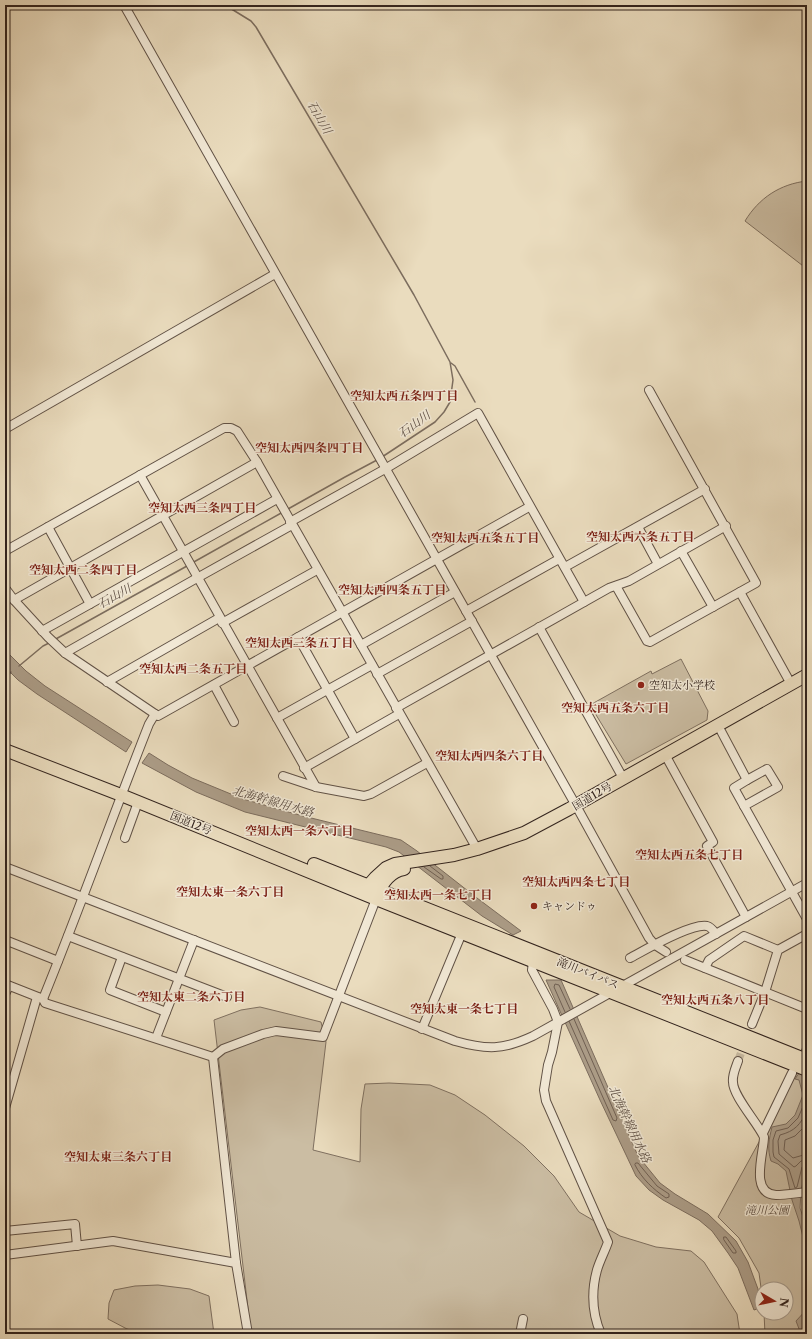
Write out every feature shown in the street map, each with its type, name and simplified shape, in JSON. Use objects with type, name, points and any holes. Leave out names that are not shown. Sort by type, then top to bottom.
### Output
[{"type":"highway","name":"国道12号","points":[[439,861],[524,833],[578,808],[623,778],[807,675]]},
{"type":"highway","name":"国道12号","points":[[374,892],[375,878],[386,868],[395,864],[405,866],[483,855],[527,838],[578,808],[807,683]]},
{"type":"highway","name":"国道12号","points":[[5,743],[374,892]]},
{"type":"highway","name":"国道12号","points":[[5,750],[122,791],[138,802],[374,892]]},
{"type":"highway","name":"滝川バイパス","points":[[374,892],[803,1061]]},
{"type":"highway","name":"滝川バイパス","points":[[464,928],[533,961],[617,989]]},
{"type":"street","points":[[124,5],[578,808],[649,938],[655,945],[666,952]]},
{"type":"street","points":[[5,429],[276,274]]},
{"type":"street","points":[[616,586],[647,641],[650,642],[756,583],[726,526],[649,390]]},
{"type":"street","points":[[62,651],[197,578],[290,521],[478,413],[529,507],[584,602]]},
{"type":"street","points":[[5,551],[224,428],[231,428],[237,431],[257,462],[317,570],[477,849]]},
{"type":"street","points":[[14,600],[257,462]]},
{"type":"street","points":[[140,475],[182,552],[316,787]]},
{"type":"street","points":[[565,568],[705,489]]},
{"type":"street","points":[[45,634],[90,604],[277,499]]},
{"type":"street","points":[[5,588],[14,600],[62,651],[158,716],[529,507]]},
{"type":"street","points":[[304,768],[355,739],[491,654],[609,588],[629,581],[726,526]]},
{"type":"street","points":[[48,527],[90,604]]},
{"type":"street","points":[[638,527],[658,564]]},
{"type":"street","points":[[681,551],[713,607]]},
{"type":"street","points":[[466,611],[559,559]]},
{"type":"street","points":[[107,682],[317,570]]},
{"type":"street","points":[[361,645],[455,592]]},
{"type":"street","points":[[740,592],[792,684]]},
{"type":"street","points":[[377,674],[472,621]]},
{"type":"street","points":[[539,628],[623,778]]},
{"type":"street","points":[[298,637],[355,739]]},
{"type":"street","points":[[277,718],[372,665]]},
{"type":"street","points":[[214,685],[234,722]]},
{"type":"street","points":[[5,1108],[40,998],[58,961],[122,791],[149,724],[155,714]]},
{"type":"street","points":[[721,731],[747,780]]},
{"type":"street","points":[[668,760],[713,842],[707,846],[746,917]]},
{"type":"street","points":[[283,776],[316,787],[364,796],[371,794],[427,763]]},
{"type":"street","points":[[744,806],[778,787],[767,769],[734,788],[744,806],[792,891],[807,919]]},
{"type":"street","points":[[125,838],[138,802]]},
{"type":"street","points":[[5,867],[422,1029],[468,1045],[492,1048],[518,1043],[807,883]]},
{"type":"street","points":[[213,1057],[223,1049],[263,1034],[276,1031],[323,1037],[374,892]]},
{"type":"street","points":[[630,958],[678,933],[699,927],[706,926],[712,929],[716,934]]},
{"type":"street","points":[[422,1029],[464,928]]},
{"type":"street","points":[[752,1024],[765,992],[778,950],[807,934]]},
{"type":"street","points":[[68,936],[227,997]]},
{"type":"street","points":[[705,968],[709,960],[744,936],[778,950]]},
{"type":"street","points":[[5,940],[58,961]]},
{"type":"street","points":[[156,1038],[194,940]]},
{"type":"street","points":[[122,957],[110,990],[166,1012]]},
{"type":"street","points":[[685,960],[807,1009]]},
{"type":"street","points":[[533,961],[532,970],[560,1021],[548,1066],[544,1090],[546,1101],[608,1242],[597,1270],[593,1295],[593,1308],[601,1334]]},
{"type":"street","points":[[5,994],[7,985],[40,998],[45,1003],[213,1057]]},
{"type":"street","points":[[213,1057],[236,1263],[248,1334]]},
{"type":"street","points":[[738,1061],[732,1084],[736,1093],[763,1134],[764,1141],[759,1172],[761,1185],[766,1192],[775,1195],[805,1192]]},
{"type":"street","points":[[763,1134],[803,1061]]},
{"type":"street","points":[[5,1231],[75,1224],[77,1246]]},
{"type":"street","points":[[5,1255],[113,1241],[236,1263]]},
{"type":"street","points":[[520,1334],[523,1319]]},
{"type":"green space","points":[[807,181],[807,269],[745,221],[757,205],[771,194],[788,185]]},
{"type":"green space","points":[[681,659],[708,711],[707,720],[626,764],[590,705],[651,671],[652,674]]},
{"type":"green space","points":[[260,1007],[321,1022],[326,1042],[313,1150],[360,1162],[361,1109],[365,1084],[389,1083],[430,1085],[455,1095],[485,1115],[524,1146],[554,1176],[579,1212],[620,1236],[656,1247],[691,1251],[704,1262],[737,1314],[740,1334],[251,1334],[214,1020],[241,1010]]},
{"type":"green space","name":"滝川公園","points":[[807,1058],[807,1334],[765,1334],[764,1321],[794,1321],[794,1281],[760,1281],[759,1273],[739,1238],[718,1217],[794,1078]]},
{"type":"green space","points":[[158,1285],[190,1289],[209,1296],[214,1334],[144,1334],[127,1329],[108,1319],[109,1303],[114,1290],[135,1286]]},
{"type":"water","points":[[5,650],[26,671],[45,686],[132,742],[126,752],[18,680],[5,667]]},
{"type":"water","points":[[149,753],[192,778],[243,799],[303,816],[401,840],[521,931],[513,935],[482,916],[399,852],[386,847],[245,812],[196,792],[142,763]]},
{"type":"water","points":[[546,980],[561,980],[638,1156],[660,1183],[708,1214],[736,1241],[748,1262],[755,1281],[754,1310],[738,1268],[712,1231],[699,1220],[663,1200],[649,1190],[636,1176]]},
{"type":"water","points":[[807,1061],[807,1163],[801,1191],[800,1208],[807,1229],[807,1253],[792,1200],[786,1171],[778,1164],[771,1161],[769,1140],[772,1127],[786,1124],[795,1115],[803,1095],[799,1080],[795,1079]]},
{"type":"water","points":[[807,1309],[807,1334],[801,1334],[796,1321]]},
{"type":"waterway","name":"石山川","points":[[225,5],[251,21],[256,27],[414,295],[450,362],[453,380],[450,402],[444,412],[435,422],[382,457]]},
{"type":"waterway","points":[[451,363],[455,366],[475,402]]},
{"type":"waterway","name":"石山川","points":[[288,509],[377,460]]},
{"type":"waterway","name":"石山川","points":[[192,563],[283,512]]},
{"type":"waterway","name":"石山川","points":[[54,640],[187,566]]},
{"type":"waterway","name":"石山川","points":[[19,666],[43,646],[49,643]]},
{"type":"waterway","name":"石山川","points":[[5,679],[11,672]]},
{"type":"tunnel","points":[[738,1061],[752,1024]]},
{"type":"place","name":"空知太小学校","points":[[641,685]]},
{"type":"place","name":"キャンドゥ","points":[[534,906]]},
{"type":"district","name":"空知太西五条四丁目","points":[[404,395]]},
{"type":"district","name":"空知太西四条四丁目","points":[[309,447]]},
{"type":"district","name":"空知太西三条四丁目","points":[[202,507]]},
{"type":"district","name":"空知太西六条五丁目","points":[[640,536]]},
{"type":"district","name":"空知太西五条五丁目","points":[[485,537]]},
{"type":"district","name":"空知太西二条四丁目","points":[[83,569]]},
{"type":"district","name":"空知太西四条五丁目","points":[[392,589]]},
{"type":"district","name":"空知太西三条五丁目","points":[[299,642]]},
{"type":"district","name":"空知太西二条五丁目","points":[[193,668]]},
{"type":"district","name":"空知太西五条六丁目","points":[[615,707]]},
{"type":"district","name":"空知太西四条六丁目","points":[[489,755]]},
{"type":"district","name":"空知太西一条六丁目","points":[[299,830]]},
{"type":"district","name":"空知太西五条七丁目","points":[[689,854]]},
{"type":"district","name":"空知太西四条七丁目","points":[[576,881]]},
{"type":"district","name":"空知太東一条六丁目","points":[[230,891]]},
{"type":"district","name":"空知太西一条七丁目","points":[[438,894]]},
{"type":"district","name":"空知太東二条六丁目","points":[[191,996]]},
{"type":"district","name":"空知太西五条八丁目","points":[[715,999]]},
{"type":"district","name":"空知太東一条七丁目","points":[[464,1008]]},
{"type":"district","name":"空知太東三条六丁目","points":[[118,1156]]},
{"type":"water label","name":"北海幹線用水路","points":[[273,801]]},
{"type":"water label","name":"北海幹線用水路","points":[[630,1124]]}]
